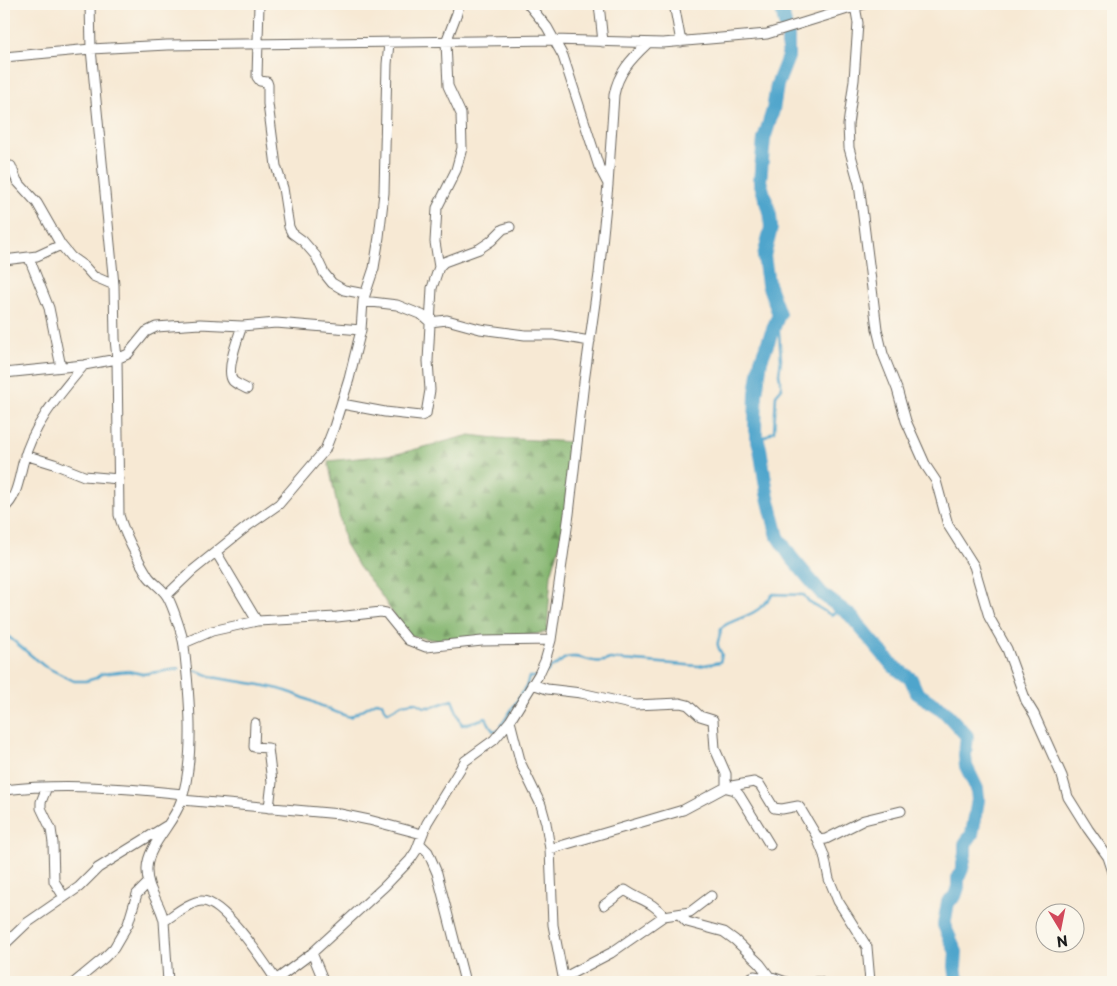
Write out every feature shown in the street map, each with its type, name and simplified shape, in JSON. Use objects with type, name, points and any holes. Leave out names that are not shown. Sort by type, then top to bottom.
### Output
[{"type":"street","points":[[90,4],[91,49],[114,285],[119,515],[124,532],[149,577],[166,595],[184,643],[190,744],[182,797],[170,824],[147,862],[148,883],[162,912],[164,921],[168,982]]},
{"type":"street","points":[[259,4],[257,77],[258,80],[267,82],[268,85],[268,104],[276,166],[283,188],[289,227],[292,233],[303,241],[316,256],[332,283],[338,288],[364,298],[397,305],[422,315],[430,322],[447,320],[480,329],[554,335],[590,341]]},
{"type":"street","points":[[439,267],[435,242],[437,208],[456,170],[462,148],[461,114],[448,86],[446,42],[459,4]]},
{"type":"street","points":[[528,4],[547,27],[563,56],[599,167],[608,185]]},
{"type":"street","points":[[599,4],[603,42]]},
{"type":"street","points":[[674,4],[680,42]]},
{"type":"street","points":[[4,57],[91,49],[167,45],[553,40],[647,44],[680,42],[779,32],[860,5],[854,80],[848,124],[849,148],[859,184],[876,329],[882,354],[897,389],[906,421],[926,466],[941,492],[948,525],[974,566],[989,617],[1008,649],[1026,701],[1034,714],[1062,776],[1068,797],[1108,857],[1113,872]]},
{"type":"street","points":[[166,595],[192,571],[249,525],[279,504],[325,450],[342,404],[361,330],[364,298],[374,268],[384,193],[387,64],[390,43]]},
{"type":"street","points":[[164,921],[193,903],[200,901],[209,902],[225,915],[250,942],[274,981],[312,953],[385,886],[410,860],[465,761],[494,740],[510,721],[539,674],[551,640],[569,514],[582,391],[590,341],[608,185],[616,83],[630,61],[647,44]]},
{"type":"street","points":[[11,166],[17,181],[37,203],[61,245],[71,257],[85,267],[93,276],[114,285]]},
{"type":"street","points":[[342,404],[385,412],[421,416],[426,414],[430,390],[428,361],[432,288],[439,267],[444,262],[479,249],[492,241],[503,230],[510,227]]},
{"type":"street","points":[[4,260],[29,258],[53,250],[61,245]]},
{"type":"street","points":[[29,258],[49,308],[61,368]]},
{"type":"street","points":[[4,373],[61,368],[117,359],[128,354],[146,332],[156,327],[200,324],[242,326],[276,323],[361,330]]},
{"type":"street","points":[[242,326],[231,361],[231,375],[233,381],[248,389]]},
{"type":"street","points":[[4,508],[9,504],[14,494],[30,438],[41,420],[84,365]]},
{"type":"street","points":[[25,455],[84,476],[119,479]]},
{"type":"street","points":[[216,552],[258,621]]},
{"type":"street","points":[[184,643],[212,631],[258,621],[337,617],[381,612],[386,613],[408,640],[426,647],[482,642],[551,640]]},
{"type":"street","points":[[532,684],[547,689],[581,693],[635,705],[688,705],[696,714],[713,720],[715,749],[726,774],[726,788]]},
{"type":"street","points":[[510,721],[521,764],[544,814],[550,849],[553,925],[564,980],[611,953],[664,916],[694,909],[711,896]]},
{"type":"street","points":[[255,724],[254,747],[268,748],[272,782],[268,808]]},
{"type":"street","points":[[550,849],[684,810],[726,788],[757,783],[774,808],[782,809],[798,806],[800,808],[824,855],[829,879],[838,901],[867,947],[870,982]]},
{"type":"street","points":[[47,787],[41,802],[41,808],[51,829],[54,881],[64,897]]},
{"type":"street","points":[[4,790],[47,787],[126,788],[268,808],[340,814],[421,838],[437,872],[465,982]]},
{"type":"street","points":[[726,788],[734,790],[740,796],[770,845]]},
{"type":"street","points":[[817,838],[819,840],[826,839],[864,820],[901,810]]},
{"type":"street","points":[[4,945],[27,923],[78,887],[98,868],[170,824]]},
{"type":"street","points":[[75,982],[114,948],[128,924],[137,894],[148,883]]},
{"type":"street","points":[[604,905],[625,890],[654,904],[664,916]]},
{"type":"street","points":[[679,914],[687,922],[724,932],[735,940],[775,980]]},
{"type":"street","points":[[312,953],[324,982]]},
{"type":"street","points":[[742,982],[754,976],[786,982]]},
{"type":"green space","points":[[470,435],[575,442],[565,527],[551,575],[547,632],[519,637],[446,642],[407,635],[345,544],[328,461],[397,454]]},
{"type":"waterway","points":[[781,4],[785,24]]},
{"type":"waterway","points":[[788,34],[788,57],[777,85],[773,110],[764,139],[760,181],[770,215],[771,228],[764,256],[768,284],[779,314],[761,360],[756,393],[755,430],[760,448],[767,493],[778,537],[791,557],[823,595],[850,615],[893,666],[911,679],[917,693],[944,711],[967,736],[966,766],[977,789],[978,800],[972,834],[965,844],[965,854],[958,878],[958,887],[955,896],[948,902],[944,925],[956,952],[957,981],[961,982]]},
{"type":"waterway","points":[[758,441],[774,431],[776,395],[782,388],[779,374],[781,359],[778,318]]},
{"type":"waterway","points":[[543,673],[565,659],[572,657],[598,662],[610,659],[699,666],[720,662],[722,654],[718,643],[721,628],[758,610],[773,594],[804,595],[809,602],[831,615],[842,609]]},
{"type":"waterway","points":[[4,633],[44,666],[74,681],[86,681],[96,678],[101,674],[128,671],[143,674],[179,669]]},
{"type":"waterway","points":[[192,670],[214,677],[286,691],[350,717],[376,702],[382,703],[388,712],[402,704],[415,702],[424,707],[432,707],[452,700],[462,725],[486,718],[493,731],[498,730]]},
{"type":"waterway","points":[[501,726],[526,687],[529,677],[535,677]]}]
